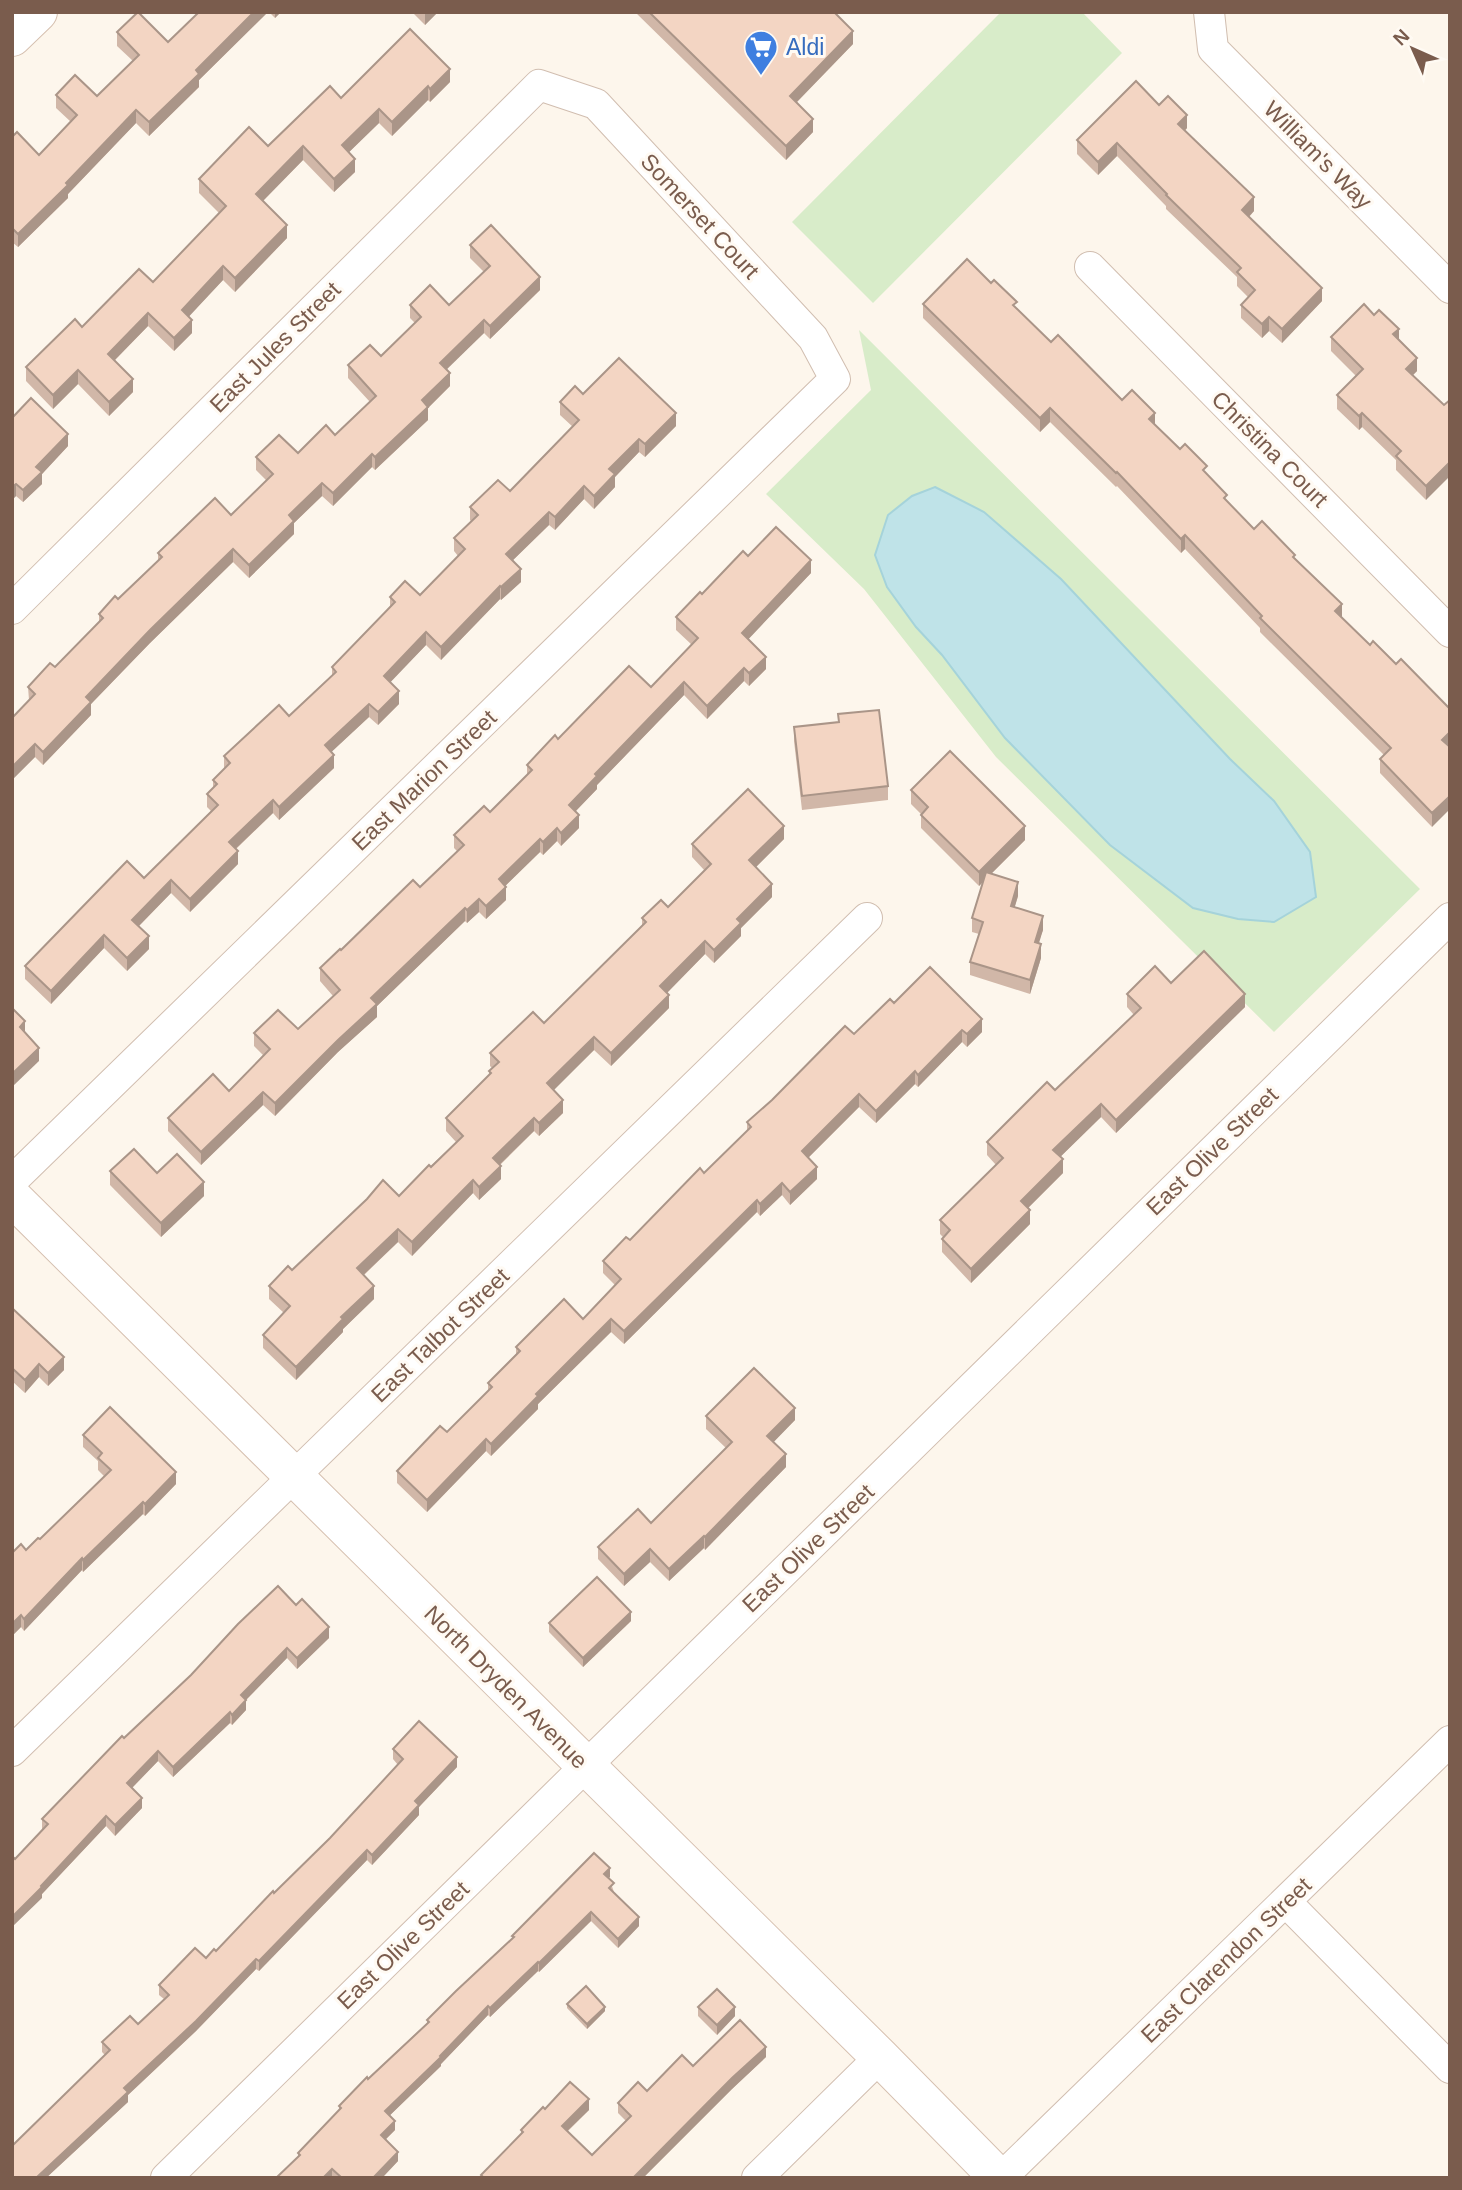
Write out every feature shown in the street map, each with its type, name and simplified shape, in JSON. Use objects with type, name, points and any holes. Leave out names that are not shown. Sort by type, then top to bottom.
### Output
[{"type":"street","points":[[12,37],[38,12]]},
{"type":"street","name":"William's Way","points":[[1209,12],[1213,49],[1450,288]]},
{"type":"street","name":"Somerset Court","points":[[539,85],[596,104],[813,338],[835,379]]},
{"type":"street","name":"East Jules Street","points":[[12,609],[539,85]]},
{"type":"street","name":"Christina Court","points":[[1090,267],[1450,632]]},
{"type":"street","name":"East Marion Street","points":[[12,1181],[835,379]]},
{"type":"street","name":"East Talbot Street","points":[[12,1751],[867,918]]},
{"type":"street","name":"East Olive Street","points":[[166,2178],[1450,918]]},
{"type":"street","name":"North Dryden Avenue","points":[[12,1197],[1000,2178]]},
{"type":"street","name":"East Clarendon Street","points":[[1000,2178],[1450,1741]]},
{"type":"street","points":[[1286,1902],[1450,2068]]},
{"type":"street","points":[[757,2178],[880,2057]]},
{"type":"green space","points":[[1001,12],[1082,12],[1122,53],[873,303],[792,222]]},
{"type":"green space","points":[[859,330],[1420,889],[1274,1032],[996,757],[864,589],[766,494],[871,390]]},
{"type":"water","points":[[935,487],[984,512],[1061,579],[1230,759],[1274,801],[1310,852],[1316,897],[1274,922],[1238,919],[1193,908],[1110,845],[1005,738],[887,587],[875,555],[888,515],[912,496]]},
{"type":"building","points":[[138,12],[168,42],[199,12],[254,12],[196,70],[199,74],[149,122],[136,110],[66,183],[68,185],[18,234],[12,228],[12,137],[17,132],[39,155],[77,115],[56,95],[75,75],[97,96],[139,55],[117,32]]},
{"type":"building","name":"Aldi","points":[[649,12],[834,12],[853,31],[790,96],[813,119],[786,146]]},
{"type":"building","points":[[410,29],[450,69],[430,89],[428,86],[392,122],[379,109],[342,145],[355,159],[334,179],[303,146],[256,194],[287,225],[235,278],[223,266],[182,310],[192,320],[174,338],[148,313],[108,354],[133,379],[109,402],[78,370],[53,395],[26,367],[75,319],[82,327],[139,269],[153,282],[226,206],[199,179],[249,127],[268,146],[330,86],[341,98]]},
{"type":"building","points":[[1136,81],[1159,105],[1168,96],[1187,115],[1178,124],[1254,197],[1242,210],[1322,288],[1282,329],[1269,317],[1262,324],[1241,305],[1255,290],[1237,272],[1241,268],[1117,143],[1098,162],[1077,140]]},
{"type":"building","points":[[491,225],[540,277],[490,326],[484,320],[440,363],[450,373],[422,400],[428,407],[375,457],[372,454],[333,493],[322,483],[289,515],[294,521],[249,565],[233,549],[86,697],[91,702],[43,752],[35,744],[12,767],[12,718],[35,694],[28,687],[50,663],[55,667],[103,618],[99,614],[115,596],[118,599],[162,557],[158,553],[215,498],[231,515],[273,474],[256,457],[279,435],[298,453],[326,425],[335,435],[376,396],[348,365],[370,345],[381,356],[421,317],[410,305],[430,285],[449,305],[490,266],[470,245]]},
{"type":"building","points":[[967,259],[991,283],[994,280],[1017,302],[1013,305],[1051,342],[1058,335],[1122,400],[1132,390],[1155,413],[1149,419],[1180,449],[1185,444],[1207,466],[1203,470],[1227,495],[1224,498],[1254,529],[1262,521],[1295,555],[1293,557],[1342,604],[1335,611],[1370,645],[1373,641],[1396,664],[1401,659],[1450,709],[1450,732],[1442,740],[1450,747],[1450,796],[1432,813],[1380,759],[1391,748],[1260,618],[1262,616],[1185,535],[1181,539],[1117,472],[1050,408],[1040,418],[923,304]]},
{"type":"building","points":[[1364,304],[1374,315],[1379,310],[1399,329],[1393,334],[1417,358],[1406,369],[1444,405],[1450,400],[1450,462],[1426,486],[1396,456],[1401,451],[1362,413],[1359,416],[1337,395],[1363,369],[1331,337]]},
{"type":"building","points":[[619,358],[676,413],[645,444],[639,439],[609,469],[615,474],[594,496],[584,486],[555,517],[549,512],[506,554],[521,569],[500,586],[441,647],[426,632],[384,676],[399,691],[378,712],[369,704],[325,745],[334,755],[279,807],[273,800],[229,842],[238,851],[190,899],[171,880],[132,920],[149,936],[127,958],[104,935],[51,991],[25,966],[127,861],[144,878],[218,805],[207,794],[217,784],[213,780],[230,763],[224,756],[279,705],[289,716],[336,672],[332,667],[395,602],[390,597],[405,581],[420,595],[465,549],[454,538],[478,515],[470,507],[498,480],[510,491],[579,420],[560,402],[575,386],[583,394]]},
{"type":"building","points":[[31,398],[68,434],[36,467],[42,472],[23,490],[16,484],[12,487],[12,418]]},
{"type":"building","points":[[776,527],[811,560],[742,633],[766,657],[749,673],[744,668],[707,706],[684,682],[595,774],[597,776],[569,805],[579,815],[561,833],[557,828],[543,842],[540,839],[499,879],[506,887],[486,906],[479,899],[467,910],[465,908],[371,998],[377,1004],[275,1103],[263,1092],[201,1152],[168,1118],[213,1074],[229,1091],[270,1049],[254,1033],[278,1010],[298,1029],[340,990],[320,968],[413,880],[420,887],[464,845],[454,835],[484,806],[490,812],[532,770],[527,765],[555,735],[558,739],[629,666],[651,687],[698,638],[676,617],[743,551],[748,556]]},
{"type":"building","points":[[879,710],[888,786],[802,796],[794,727],[839,722],[838,714]]},
{"type":"building","points":[[950,751],[1025,826],[979,872],[921,815],[928,807],[911,790]]},
{"type":"building","points":[[748,789],[784,826],[749,860],[772,884],[737,919],[741,923],[714,950],[705,941],[660,986],[669,995],[611,1053],[594,1037],[547,1083],[563,1100],[539,1123],[534,1118],[493,1158],[501,1166],[479,1187],[473,1180],[412,1242],[398,1229],[357,1268],[374,1286],[341,1317],[343,1319],[296,1367],[263,1335],[290,1306],[269,1286],[288,1266],[292,1270],[367,1199],[383,1180],[399,1196],[463,1136],[446,1118],[499,1062],[490,1053],[533,1012],[544,1023],[646,922],[642,918],[661,900],[668,907],[711,864],[692,844]]},
{"type":"building","points":[[986,872],[1018,882],[1011,906],[1043,916],[1035,942],[1041,944],[1030,980],[970,962],[983,922],[972,918]]},
{"type":"building","points":[[1204,951],[1245,994],[1116,1120],[1101,1104],[1053,1150],[1063,1159],[1021,1201],[1030,1210],[971,1269],[942,1239],[950,1230],[940,1220],[1003,1158],[987,1142],[1047,1082],[1055,1090],[1141,1008],[1127,994],[1155,966],[1171,983]]},
{"type":"building","points":[[930,967],[982,1019],[967,1034],[962,1030],[918,1075],[915,1071],[876,1111],[859,1094],[802,1151],[817,1167],[790,1192],[782,1183],[760,1204],[757,1200],[624,1331],[611,1319],[536,1394],[538,1396],[491,1444],[486,1439],[427,1500],[397,1471],[440,1426],[447,1432],[492,1387],[488,1383],[520,1351],[516,1347],[564,1299],[583,1319],[621,1279],[603,1261],[626,1237],[630,1240],[700,1168],[704,1173],[751,1127],[747,1122],[845,1026],[854,1034],[890,999],[894,1003]]},
{"type":"building","points":[[12,1008],[25,1021],[20,1027],[39,1048],[12,1074]]},
{"type":"building","points":[[134,1149],[157,1173],[177,1154],[204,1182],[161,1223],[110,1171]]},
{"type":"building","points":[[12,1308],[64,1357],[48,1373],[39,1364],[25,1380],[12,1368]]},
{"type":"building","points":[[754,1368],[795,1408],[767,1436],[786,1454],[705,1537],[669,1569],[650,1549],[624,1574],[598,1547],[638,1509],[651,1523],[732,1442],[706,1416]]},
{"type":"building","points":[[110,1407],[176,1472],[145,1504],[143,1502],[83,1560],[82,1558],[24,1619],[21,1615],[12,1624],[12,1553],[21,1544],[26,1550],[40,1539],[111,1470],[98,1458],[102,1453],[83,1435]]},
{"type":"building","points":[[597,1577],[631,1612],[583,1658],[549,1623]]},
{"type":"building","points":[[278,1586],[296,1605],[302,1599],[329,1627],[297,1658],[287,1648],[241,1695],[246,1700],[232,1715],[230,1712],[173,1767],[158,1751],[127,1783],[142,1798],[115,1825],[106,1816],[12,1917],[12,1856],[15,1859],[48,1824],[42,1819],[122,1736],[124,1738],[191,1675]]},
{"type":"building","points":[[419,1721],[457,1757],[415,1801],[419,1805],[372,1855],[367,1850],[259,1961],[256,1959],[196,2021],[124,2088],[128,2092],[36,2178],[12,2178],[12,2146],[110,2050],[102,2042],[130,2016],[138,2024],[169,1995],[159,1985],[195,1948],[206,1958],[214,1949],[216,1951],[273,1891],[274,1893],[330,1838],[403,1759],[393,1749]]},
{"type":"building","points":[[594,1853],[610,1868],[604,1874],[614,1883],[609,1888],[639,1917],[618,1939],[591,1912],[490,2008],[488,2006],[441,2057],[385,2111],[395,2121],[381,2135],[398,2152],[373,2178],[342,2178],[332,2169],[323,2178],[276,2178],[300,2155],[298,2153],[367,2077],[368,2079],[429,2022],[427,2020],[514,1937],[512,1936]]},
{"type":"building","points":[[586,1986],[605,2007],[587,2024],[567,2004]]},
{"type":"building","points":[[717,1989],[735,2007],[717,2025],[698,2007]]},
{"type":"building","points":[[740,2020],[766,2047],[633,2178],[484,2178],[481,2175],[543,2107],[545,2109],[570,2082],[589,2099],[562,2126],[592,2155],[631,2116],[618,2103],[638,2082],[647,2091],[682,2055],[693,2066]]},
{"type":"place","name":"Aldi","points":[[761,77]]}]
